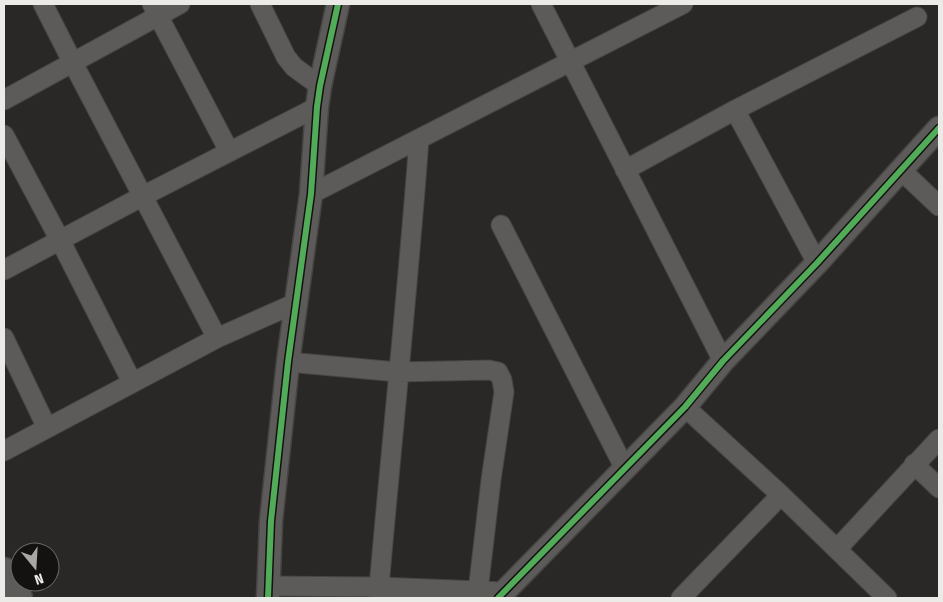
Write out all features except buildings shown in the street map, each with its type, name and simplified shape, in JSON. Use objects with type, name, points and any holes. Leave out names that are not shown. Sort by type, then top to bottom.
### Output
[{"type":"main road","points":[[4,571],[19,598]]},
{"type":"street","points":[[44,4],[72,63],[217,338]]},
{"type":"street","points":[[4,100],[72,63],[155,10],[180,4]]},
{"type":"street","points":[[260,4],[286,57],[318,97]]},
{"type":"street","points":[[338,4],[318,97],[311,194],[288,362],[270,521],[268,592],[493,594],[625,469],[685,407],[723,361],[817,263],[939,128]]},
{"type":"street","points":[[541,4],[723,361]]},
{"type":"street","points":[[311,194],[683,4]]},
{"type":"street","points":[[155,10],[228,151]]},
{"type":"street","points":[[625,170],[735,110],[917,17]]},
{"type":"street","points":[[4,270],[228,151],[318,97]]},
{"type":"street","points":[[735,110],[817,263]]},
{"type":"street","points":[[4,135],[132,382]]},
{"type":"street","points":[[379,593],[419,139]]},
{"type":"street","points":[[902,171],[939,206]]},
{"type":"street","points":[[501,225],[625,469]]},
{"type":"street","points":[[4,451],[217,338],[296,302]]},
{"type":"street","points":[[4,338],[47,428]]},
{"type":"street","points":[[288,362],[398,372],[489,370],[498,372],[502,380],[504,392],[491,480],[493,594]]},
{"type":"street","points":[[685,407],[782,495],[887,598]]},
{"type":"street","points":[[837,550],[939,439]]},
{"type":"street","points":[[914,464],[939,488]]},
{"type":"street","points":[[684,597],[782,495]]},
{"type":"cycle path","points":[[268,598],[271,521],[288,362],[311,194],[317,107],[338,4]]},
{"type":"cycle path","points":[[498,598],[685,407],[723,361],[817,263],[939,128]]}]
